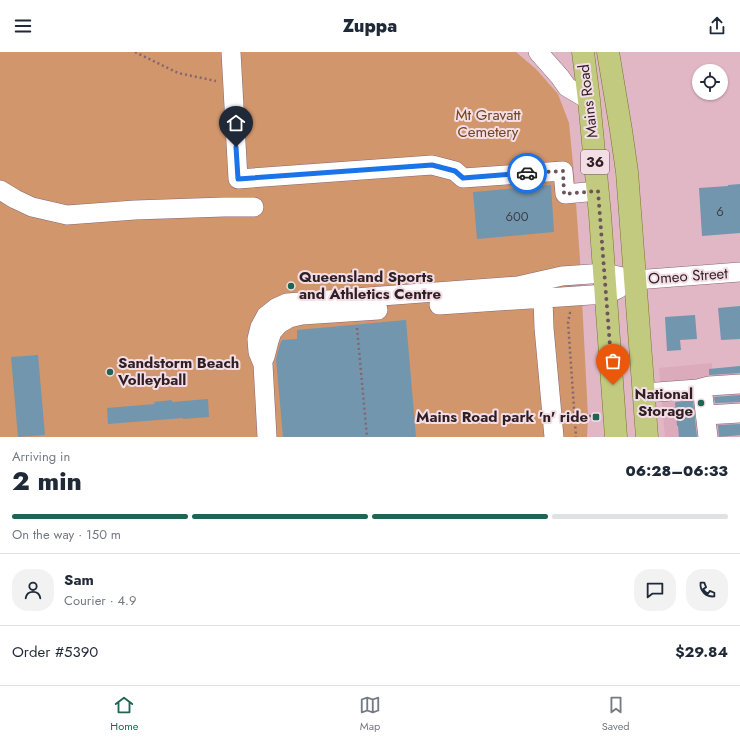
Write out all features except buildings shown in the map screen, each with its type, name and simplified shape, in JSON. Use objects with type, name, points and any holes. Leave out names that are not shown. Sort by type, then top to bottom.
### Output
[{"type":"main road","name":"Mains Road","points":[[583,52],[589,100],[606,284],[616,437]]},
{"type":"main road","name":"Mains Road","points":[[610,55],[627,172],[647,437]]},
{"type":"street","points":[[231,52],[238,179],[432,165],[455,171],[463,178],[563,171],[564,194],[598,191]]},
{"type":"street","points":[[538,52],[567,87],[589,100]]},
{"type":"street","points":[[0,190],[32,207],[67,215],[224,206],[254,207]]},
{"type":"street","name":"Omeo Street","points":[[636,280],[740,272]]},
{"type":"street","points":[[369,310],[518,286],[562,276],[606,284]]},
{"type":"street","points":[[267,437],[263,364],[258,352],[257,339],[260,327],[266,316],[276,308],[287,303],[369,310],[543,299],[606,284],[636,280]]},
{"type":"street","points":[[543,299],[544,328],[554,437]]},
{"type":"street","points":[[644,394],[698,389],[709,386],[740,384]]},
{"type":"street","points":[[698,389],[703,395],[708,437]]},
{"type":"street","points":[[706,416],[740,413]]},
{"type":"path","points":[[135,52],[178,73],[232,84]]},
{"type":"path","points":[[367,437],[369,310]]},
{"type":"path","points":[[576,312],[570,313],[568,322],[576,437]]},
{"type":"path","points":[[574,416],[593,416]]},
{"type":"shaded area","name":"National Storage","points":[[712,363],[712,369],[740,366],[740,437],[665,437],[659,368]]},
{"type":"green space","name":"Queensland Sports and Athletics Centre","points":[[0,52],[516,52],[536,69],[558,94],[569,123],[580,260],[588,417],[587,437],[0,437]]},
{"type":"way so far","points":[[527,173],[563,171],[564,194],[598,191],[613,385]]},
{"type":"place","name":"Queensland Sports and Athletics Centre","points":[[291,286]]},
{"type":"place","name":"Sandstorm Beach Volleyball","points":[[110,372]]},
{"type":"place","name":"National Storage","points":[[701,403]]},
{"type":"place","name":"Mains Road park 'n' ride","points":[[596,417]]},
{"type":"route","points":[[236,147],[238,179],[432,165],[455,171],[463,178],[527,173]]},
{"type":"park label","name":"Mt Gravatt Cemetery","points":[[488,124]]}]
